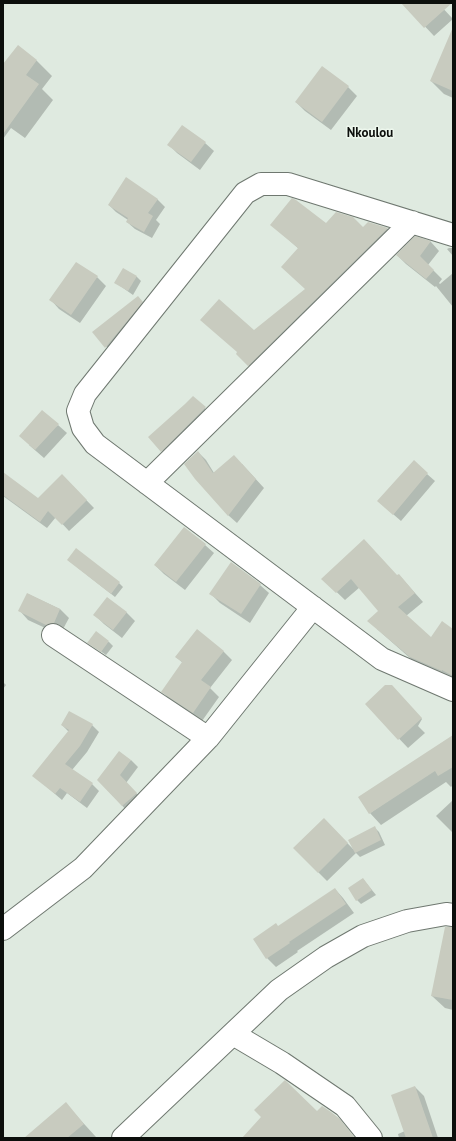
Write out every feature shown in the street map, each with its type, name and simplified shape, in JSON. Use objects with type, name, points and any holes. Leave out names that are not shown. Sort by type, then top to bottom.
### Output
[{"type":"street","points":[[453,235],[288,184],[261,184],[245,193],[85,394],[78,411],[83,428],[95,444],[382,659],[453,690]]},
{"type":"street","points":[[147,483],[412,222]]},
{"type":"street","points":[[3,929],[84,868],[208,738],[313,607]]},
{"type":"street","points":[[53,635],[208,738]]},
{"type":"street","points":[[125,1138],[279,990],[326,957],[363,936],[407,921],[446,914],[453,916]]},
{"type":"street","points":[[232,1034],[282,1063],[345,1106],[371,1138]]},
{"type":"building","points":[[401,3],[452,3],[424,28]]},
{"type":"building","points":[[453,27],[453,91],[430,81]]},
{"type":"building","points":[[18,45],[37,60],[26,75],[39,84],[3,134],[3,64]]},
{"type":"building","points":[[322,66],[349,86],[322,122],[295,102]]},
{"type":"building","points":[[182,125],[206,142],[191,162],[167,145]]},
{"type":"building","points":[[126,177],[158,199],[148,213],[153,216],[144,232],[126,222],[128,218],[108,205]]},
{"type":"building","points":[[292,198],[326,223],[336,212],[353,217],[363,227],[368,222],[388,228],[248,366],[236,354],[237,352],[200,320],[219,299],[254,330],[305,289],[281,267],[298,248],[270,225]]},
{"type":"building","points":[[415,236],[431,241],[420,256],[434,270],[426,279],[396,255]]},
{"type":"building","points":[[76,262],[98,276],[71,315],[49,300]]},
{"type":"building","points":[[123,268],[137,276],[128,291],[114,283]]},
{"type":"building","points":[[138,296],[143,302],[105,348],[92,332]]},
{"type":"building","points":[[193,396],[206,407],[161,452],[148,437]]},
{"type":"building","points":[[42,410],[59,424],[35,450],[19,436]]},
{"type":"building","points":[[198,451],[213,473],[234,455],[256,479],[228,516],[195,479],[184,464]]},
{"type":"building","points":[[414,460],[428,473],[393,515],[377,501]]},
{"type":"building","points":[[3,472],[38,498],[62,474],[87,500],[62,525],[48,511],[40,522],[3,495]]},
{"type":"building","points":[[184,527],[206,544],[176,582],[154,565]]},
{"type":"building","points":[[364,539],[397,575],[399,574],[415,593],[398,607],[431,637],[442,621],[453,629],[453,676],[410,657],[367,621],[378,611],[351,579],[336,593],[321,579]]},
{"type":"building","points":[[76,548],[120,582],[111,594],[67,560]]},
{"type":"building","points":[[231,562],[261,584],[241,614],[209,594]]},
{"type":"building","points":[[27,593],[60,609],[54,623],[46,625],[18,611]]},
{"type":"building","points":[[107,597],[127,612],[113,630],[93,615]]},
{"type":"building","points":[[197,629],[224,651],[201,680],[211,687],[193,713],[161,692],[182,662],[175,657]]},
{"type":"building","points":[[96,631],[109,641],[101,652],[87,643]]},
{"type":"building","points":[[385,685],[392,685],[422,718],[398,740],[365,704]]},
{"type":"building","points":[[69,711],[93,724],[80,746],[65,764],[93,783],[80,802],[60,788],[55,794],[32,776],[69,730],[61,725]]},
{"type":"building","points":[[453,735],[453,767],[438,776],[435,771],[369,814],[358,797]]},
{"type":"building","points":[[119,751],[131,760],[120,775],[137,793],[122,806],[97,780]]},
{"type":"building","points":[[324,818],[348,843],[318,873],[293,848]]},
{"type":"building","points":[[375,826],[381,840],[355,853],[348,840]]},
{"type":"building","points":[[363,878],[372,890],[356,901],[348,888]]},
{"type":"building","points":[[335,888],[346,904],[266,959],[253,939],[276,923],[278,926]]},
{"type":"building","points":[[445,927],[453,927],[453,1000],[431,996]]},
{"type":"building","points":[[285,1080],[317,1111],[322,1106],[340,1119],[355,1138],[242,1138],[261,1117],[254,1110]]},
{"type":"building","points":[[415,1086],[433,1138],[406,1138],[391,1095]]},
{"type":"building","points":[[66,1102],[84,1124],[67,1138],[24,1138]]},
{"type":"district","name":"Nkoulou","points":[[370,133]]}]
